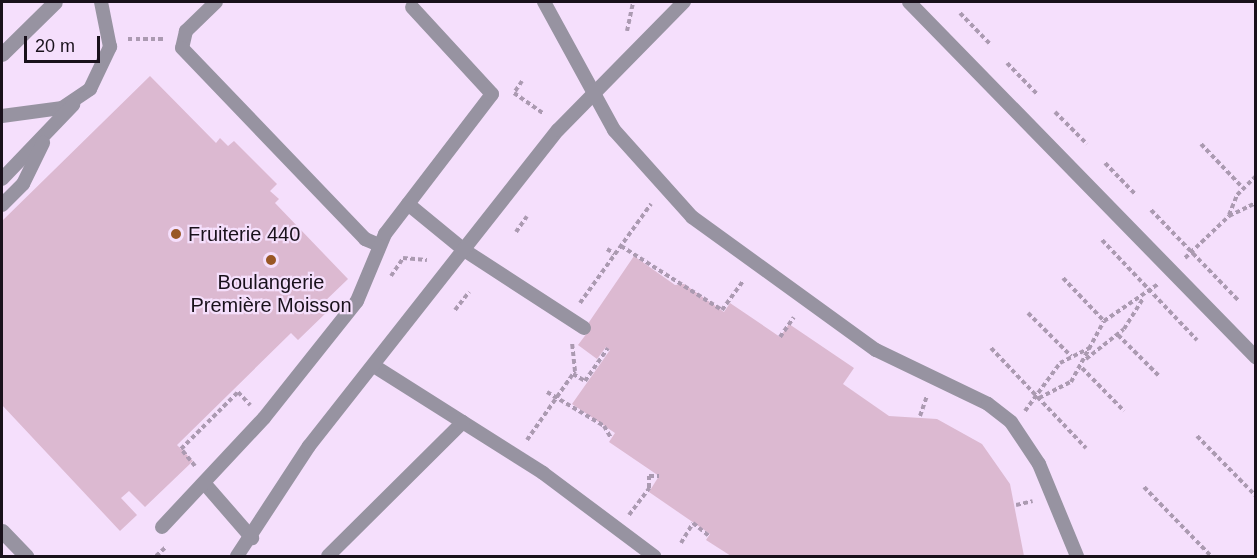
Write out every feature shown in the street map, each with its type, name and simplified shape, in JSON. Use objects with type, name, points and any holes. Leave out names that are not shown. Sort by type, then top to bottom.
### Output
[{"type":"street","points":[[2,54],[55,2]]},
{"type":"street","points":[[2,531],[26,556]]},
{"type":"lane","points":[[2,178],[77,101],[108,59],[110,33],[101,2]]},
{"type":"lane","points":[[216,2],[186,31],[182,48],[365,240],[379,245]]},
{"type":"lane","points":[[544,2],[592,94],[646,169],[725,244],[882,354],[988,404],[1011,422],[1039,464],[1077,556]]},
{"type":"lane","points":[[237,556],[252,538],[296,464],[464,250],[592,94],[684,2]]},
{"type":"lane","points":[[909,2],[1256,358]]},
{"type":"lane","points":[[162,527],[205,484],[357,301],[379,245],[492,90],[413,3]]},
{"type":"lane","points":[[2,116],[47,111],[77,101]]},
{"type":"lane","points":[[2,205],[23,184],[47,134]]},
{"type":"lane","points":[[408,204],[464,250],[584,328]]},
{"type":"lane","points":[[374,366],[543,473],[654,556]]},
{"type":"lane","points":[[328,556],[463,422]]},
{"type":"lane","points":[[205,484],[252,538]]},
{"type":"path","points":[[626,35],[633,2]]},
{"type":"path","points":[[960,13],[990,44]]},
{"type":"path","points":[[131,39],[167,39]]},
{"type":"path","points":[[1007,63],[1037,94]]},
{"type":"path","points":[[522,81],[514,93],[544,114]]},
{"type":"path","points":[[1055,112],[1087,144]]},
{"type":"path","points":[[1201,144],[1242,187]]},
{"type":"path","points":[[1105,163],[1135,194]]},
{"type":"path","points":[[1229,216],[1242,187],[1256,176]]},
{"type":"path","points":[[1182,261],[1229,216],[1256,203]]},
{"type":"path","points":[[580,304],[651,204]]},
{"type":"path","points":[[1151,210],[1238,300]]},
{"type":"path","points":[[516,232],[527,216]]},
{"type":"path","points":[[1102,240],[1197,340]]},
{"type":"path","points":[[621,246],[722,310],[743,281]]},
{"type":"path","points":[[607,249],[615,254]]},
{"type":"path","points":[[1063,278],[1104,321]]},
{"type":"path","points":[[1023,414],[1039,398],[1071,382],[1082,368],[1089,348],[1104,321],[1144,297],[1160,282]]},
{"type":"path","points":[[455,310],[469,292]]},
{"type":"path","points":[[1086,360],[1118,335],[1144,297]]},
{"type":"path","points":[[1028,313],[1071,356]]},
{"type":"path","points":[[780,337],[794,316]]},
{"type":"path","points":[[1118,335],[1159,376]]},
{"type":"path","points":[[527,441],[573,374],[573,343],[567,340]]},
{"type":"path","points":[[573,374],[585,381],[608,348]]},
{"type":"path","points":[[991,348],[1086,448]]},
{"type":"path","points":[[1039,398],[1050,374],[1071,356],[1089,348]]},
{"type":"path","points":[[1082,368],[1124,411]]},
{"type":"path","points":[[547,392],[604,426],[611,438]]},
{"type":"path","points":[[920,416],[927,395]]},
{"type":"path","points":[[1197,436],[1256,496]]},
{"type":"path","points":[[629,516],[649,488],[649,476],[659,476]]},
{"type":"path","points":[[1144,487],[1210,555]]},
{"type":"path","points":[[1016,505],[1034,500]]},
{"type":"path","points":[[681,543],[693,523],[709,536]]},
{"type":"building","points":[[150,76],[216,143],[220,138],[228,146],[234,141],[277,184],[270,191],[279,199],[275,203],[348,279],[322,304],[328,311],[298,340],[291,333],[177,445],[193,461],[145,507],[129,491],[121,498],[137,515],[120,531],[2,405],[2,221]]},
{"type":"building","points":[[634,256],[675,285],[684,284],[724,312],[730,303],[780,337],[789,324],[854,368],[843,384],[889,416],[937,419],[982,444],[1010,484],[1024,556],[731,556],[706,540],[710,534],[649,492],[659,476],[609,442],[615,433],[572,404],[610,350],[606,347],[597,359],[578,345],[587,333],[583,331]]},
{"type":"place","name":"Fruiterie 440","points":[[176,234]]},
{"type":"place","name":"Boulangerie Première Moisson","points":[[271,260]]}]
